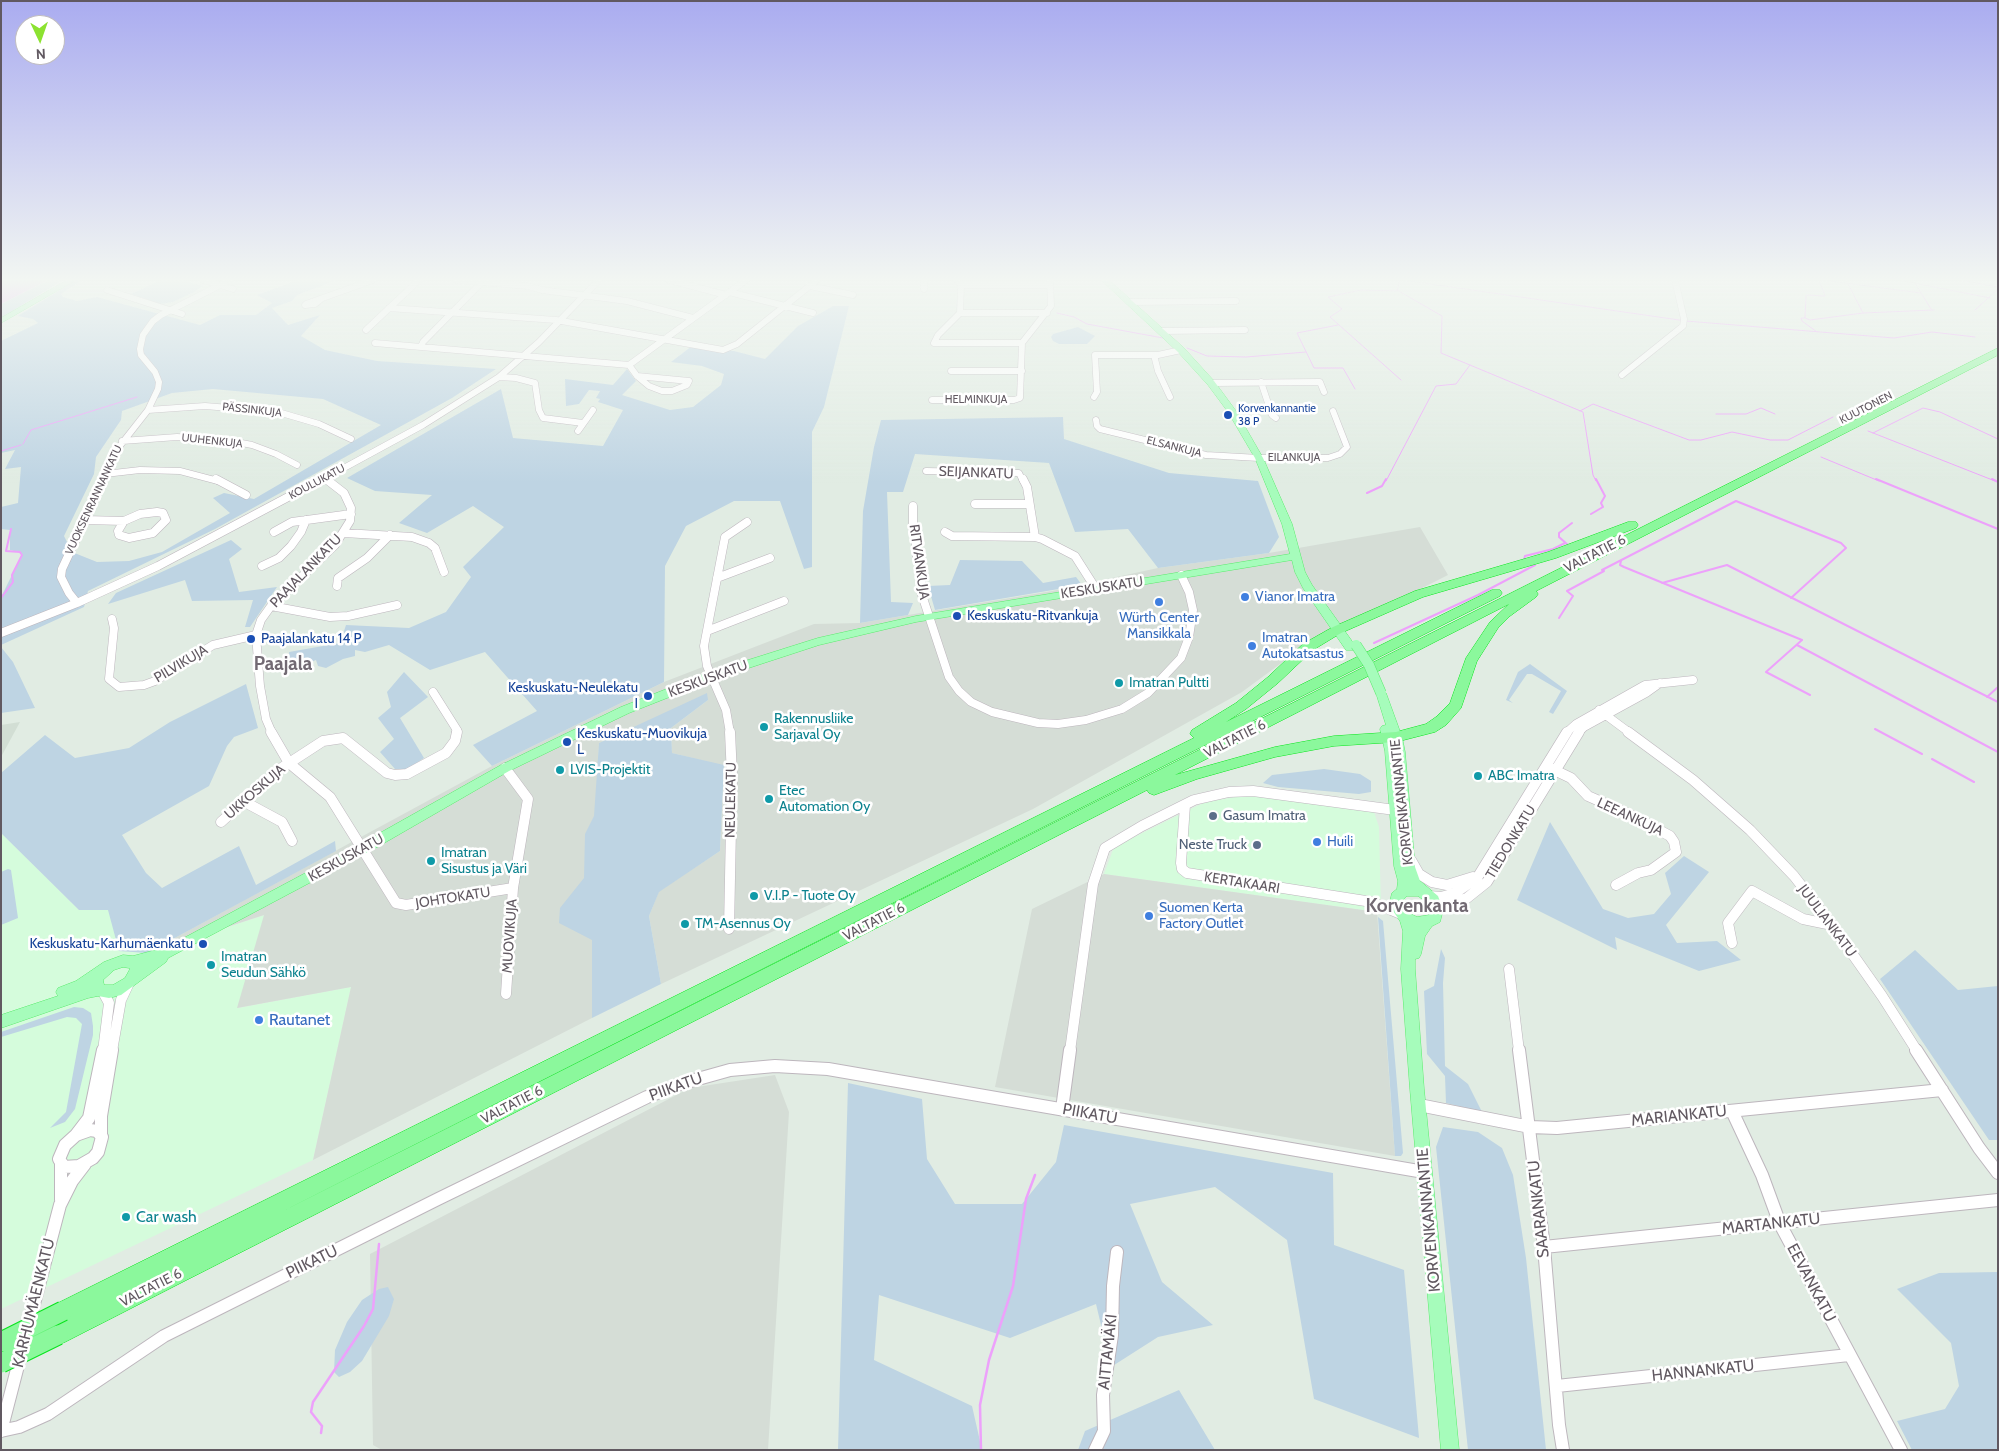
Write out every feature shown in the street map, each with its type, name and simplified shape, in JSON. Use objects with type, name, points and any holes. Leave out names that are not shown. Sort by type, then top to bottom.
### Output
[{"type":"highway","name":"KUUTONEN","points":[[1740,476],[1989,348]]},
{"type":"highway","name":"KUUTONEN","points":[[1740,476],[1998,351]]},
{"type":"highway","name":"VALTATIE 6","points":[[1,1342],[1632,525],[1740,476]]},
{"type":"highway","name":"VALTATIE 6","points":[[1,1363],[1054,831],[1592,556],[1740,476]]},
{"type":"highway","points":[[1125,779],[1241,706],[1273,680],[1308,647],[1340,628],[1419,594],[1552,555],[1632,525]]},
{"type":"highway","points":[[1054,831],[1165,784],[1202,771],[1275,752],[1347,740],[1392,737],[1419,732],[1441,721],[1456,706],[1471,661],[1494,625],[1522,601],[1592,556]]},
{"type":"main road","name":"KORVENKANNANTIE","points":[[1179,348],[1211,383],[1232,411],[1259,458],[1287,524],[1300,572],[1307,586],[1353,646],[1378,693],[1392,737],[1411,876],[1425,894]]},
{"type":"main road","name":"KESKUSKATU","points":[[101,991],[116,990],[171,951],[362,849],[505,768],[625,710],[711,676],[818,642],[929,617],[1297,556]]},
{"type":"main road","name":"KORVENKANNANTIE","points":[[1392,737],[1395,810],[1400,866],[1404,881],[1400,894]]},
{"type":"main road","points":[[1415,890],[1425,894],[1436,905],[1437,910],[1435,918],[1427,923],[1416,923],[1404,917],[1397,906],[1400,894],[1415,890]]},
{"type":"main road","name":"KORVENKANNANTIE","points":[[1404,917],[1410,931],[1408,969],[1424,1172],[1450,1450]]},
{"type":"main road","name":"KORVENKANNANTIE","points":[[1410,990],[1419,934],[1427,923]]},
{"type":"main road","name":"KESKUSKATU","points":[[103,970],[116,962],[129,960],[133,962],[171,951]]},
{"type":"main road","points":[[131,980],[137,969],[133,962]]},
{"type":"main road","points":[[1,1022],[80,994],[101,991],[96,982],[103,970]]},
{"type":"main road","points":[[1,1015],[80,986],[103,970]]},
{"type":"street","name":"VUOKSENRANNANKATU","points":[[77,602],[69,594],[61,576],[69,551],[122,441],[148,410],[155,398],[159,382],[155,372],[141,355],[141,348]]},
{"type":"street","points":[[430,348],[629,365],[652,348]]},
{"type":"street","name":"KOULUKATU","points":[[1,633],[158,566],[220,535],[423,425],[499,378],[533,348]]},
{"type":"street","points":[[707,348],[718,350],[730,348]]},
{"type":"street","points":[[951,371],[1022,372],[1022,348]]},
{"type":"street","points":[[1622,375],[1656,348]]},
{"type":"street","points":[[1094,397],[1097,392],[1095,355],[1154,355],[1181,350]]},
{"type":"street","points":[[1154,355],[1158,371],[1170,398]]},
{"type":"street","points":[[629,365],[632,371],[637,376],[649,386],[662,391],[672,391],[680,388],[687,385],[689,380],[637,376]]},
{"type":"street","name":"HELMINKUJA","points":[[932,400],[1014,400],[1020,398],[1022,372]]},
{"type":"street","points":[[499,378],[516,378],[535,383],[539,410],[543,418],[583,423]]},
{"type":"street","points":[[1261,382],[1272,414],[1276,418]]},
{"type":"street","points":[[1211,383],[1320,382],[1324,392]]},
{"type":"street","name":"PÄSSINKUJA","points":[[148,410],[205,406],[270,411],[319,424],[351,439]]},
{"type":"street","points":[[578,430],[593,410]]},
{"type":"street","name":"EILANKUJA","points":[[1259,458],[1328,458],[1340,454],[1345,450],[1347,443],[1332,411]]},
{"type":"street","name":"ELSANKUJA","points":[[1096,420],[1097,426],[1100,429],[1206,455],[1259,458]]},
{"type":"street","name":"UUHENKUJA","points":[[122,441],[177,437],[226,440],[252,445],[276,454],[297,465]]},
{"type":"street","points":[[106,474],[140,470],[180,472],[213,478],[246,495]]},
{"type":"street","name":"SEIJANKATU","points":[[926,471],[1018,473],[1027,487],[1028,504],[1035,537]]},
{"type":"street","points":[[274,532],[284,525],[351,514],[351,508],[344,493],[324,478]]},
{"type":"street","points":[[975,504],[1028,504]]},
{"type":"street","name":"RITVANKUJA","points":[[913,506],[913,530],[916,532],[917,557],[921,568],[921,592],[949,677],[959,691],[972,702],[992,712],[1038,723],[1058,724],[1086,720],[1122,709],[1148,693],[1181,658],[1189,637],[1193,617],[1189,592],[1181,575]]},
{"type":"street","points":[[85,520],[124,521],[149,512],[162,513],[166,520],[153,533],[129,538],[123,537],[118,531],[124,521]]},
{"type":"street","name":"PAAJALANKATU","points":[[351,514],[344,532],[335,545],[271,606],[261,620],[256,635],[260,686],[266,719],[273,736],[289,762],[330,797],[362,849]]},
{"type":"street","points":[[262,566],[279,558],[291,546],[301,532],[306,520]]},
{"type":"street","name":"NEULEKATU","points":[[729,929],[732,776],[730,726],[726,710],[707,666],[704,646],[725,538],[732,531],[748,522]]},
{"type":"street","points":[[344,532],[412,537],[429,543],[434,548],[444,572]]},
{"type":"street","points":[[945,532],[952,536],[1035,537],[1075,556],[1096,588]]},
{"type":"street","points":[[337,586],[338,578],[367,558],[390,535]]},
{"type":"street","points":[[717,578],[770,558]]},
{"type":"street","points":[[707,631],[784,601]]},
{"type":"street","points":[[271,606],[330,617],[348,616],[397,605]]},
{"type":"street","name":"PILVIKUJA","points":[[112,619],[114,628],[109,679],[119,687],[144,685],[155,681],[213,645],[256,635]]},
{"type":"street","name":"TIEDONKATU","points":[[1437,910],[1440,907],[1467,898],[1487,882],[1568,732],[1576,724],[1646,693],[1660,683],[1693,680]]},
{"type":"street","name":"UKKOSKUJA","points":[[221,822],[289,762],[323,741],[343,738],[387,774],[407,774],[446,753],[455,741],[457,730],[433,692]]},
{"type":"street","name":"JUULIANKATU","points":[[1602,713],[1693,780],[1750,830],[1794,876],[1832,925],[1882,996],[1998,1173]]},
{"type":"street","name":"MUOVIKUJA","points":[[505,768],[528,799],[514,888],[506,994]]},
{"type":"street","name":"TIEDONKATU","points":[[1425,894],[1441,897],[1456,893],[1471,884],[1483,869],[1549,768]]},
{"type":"street","name":"LEEANKUJA","points":[[1549,768],[1571,778],[1588,796],[1631,815],[1670,836],[1674,842],[1676,852],[1651,870],[1638,873],[1616,885]]},
{"type":"street","points":[[1062,1109],[1093,884],[1103,852],[1111,844],[1185,805],[1211,795],[1253,791],[1395,810]]},
{"type":"street","points":[[243,801],[282,822],[292,841]]},
{"type":"street","name":"KERTAKAARI","points":[[1185,805],[1181,863],[1182,869],[1187,874],[1372,902],[1385,901],[1400,894]]},
{"type":"street","name":"TIEDONKATU","points":[[1407,846],[1410,859],[1419,874],[1432,882],[1447,885],[1455,884],[1472,877],[1483,869]]},
{"type":"street","name":"JOHTOKATU","points":[[362,849],[396,903],[406,905],[514,888]]},
{"type":"street","points":[[1732,943],[1728,923],[1752,891],[1803,919],[1832,925]]},
{"type":"street","name":"KERTAKAARI","points":[[1372,902],[1404,917]]},
{"type":"street","name":"SAARANKATU","points":[[1509,969],[1544,1247],[1559,1425],[1563,1450]]},
{"type":"street","points":[[101,991],[108,1003],[110,1012],[103,1057],[89,1118],[60,1152],[61,1164],[64,1167],[74,1168],[85,1164],[93,1158],[101,1146],[101,1116],[121,1000],[131,980]]},
{"type":"street","name":"PIIKATU","points":[[1,1431],[19,1427],[48,1414],[164,1336],[647,1097],[680,1084],[730,1070],[775,1066],[804,1067],[1062,1109],[1424,1172]]},
{"type":"street","name":"MARIANKATU","points":[[1419,1105],[1530,1127],[1557,1128],[1942,1090]]},
{"type":"street","name":"EEVANKATU","points":[[1732,1111],[1762,1175],[1780,1224],[1901,1450]]},
{"type":"street","points":[[76,1135],[90,1130],[101,1134]]},
{"type":"street","name":"KARHUMÄENKATU","points":[[60,1205],[61,1164]]},
{"type":"street","name":"KARHUMÄENKATU","points":[[1,1431],[60,1205],[72,1181],[85,1164]]},
{"type":"street","name":"MARTANKATU","points":[[1544,1247],[1998,1200]]},
{"type":"street","name":"AITTAMÄKI","points":[[1096,1450],[1104,1431],[1103,1395],[1112,1335],[1113,1286],[1117,1252]]},
{"type":"street","name":"HANNANKATU","points":[[1557,1386],[1849,1355]]},
{"type":"shaded area","points":[[1,348],[321,348],[377,361],[496,369],[452,398],[215,529],[88,591],[84,607],[1,645],[1,597],[22,555],[10,550],[10,530],[1,529],[1,507],[18,503],[21,467],[5,469],[15,450],[1,453]],"holes":[[[213,389],[323,399],[381,425],[254,499],[224,493],[213,498],[230,513],[162,552],[129,561],[97,562],[72,552],[64,536],[94,474],[96,457],[121,420],[122,411],[172,393]]]},
{"type":"shaded area","points":[[690,348],[734,351],[765,359],[776,348],[839,348],[824,407],[812,432],[812,567],[804,569],[780,501],[734,501],[686,526],[665,566],[664,682],[492,766],[473,745],[537,711],[485,652],[430,670],[389,645],[365,652],[355,650],[355,656],[343,659],[326,668],[318,666],[316,660],[290,670],[289,652],[340,643],[346,625],[409,628],[446,612],[471,577],[463,567],[504,527],[473,506],[427,533],[399,523],[432,495],[375,491],[347,478],[501,389],[513,438],[603,446],[623,410],[598,402],[600,399],[596,398],[600,391],[589,390],[579,404],[566,406],[565,379],[613,385],[627,369],[636,381],[622,395],[670,410],[693,407],[721,385],[724,374],[702,366],[671,362]]},
{"type":"shaded area","points":[[1063,417],[1064,439],[1169,473],[1258,481],[1279,537],[1269,553],[1158,568],[1128,529],[1075,532],[1049,463],[915,454],[903,492],[887,492],[891,602],[913,603],[908,615],[860,623],[863,511],[874,447],[881,420]]},
{"type":"shaded area","points":[[1420,527],[1448,575],[1299,650],[1242,692],[1033,809],[661,984],[649,916],[659,891],[720,851],[724,766],[672,753],[671,728],[708,700],[599,743],[592,1018],[313,1160],[351,987],[237,1008],[264,915],[147,953],[492,766],[664,682],[814,624],[860,623],[1052,591],[1158,568],[1269,553]]},
{"type":"shaded area","points":[[231,540],[242,549],[229,559],[239,592],[277,587],[250,627],[245,627],[253,600],[192,601],[185,580],[108,604],[116,593]]},
{"type":"shaded area","points":[[960,560],[1022,561],[1043,583],[1076,577],[1082,585],[935,610],[928,586],[950,585]]},
{"type":"shaded area","points":[[1,647],[13,662],[35,708],[1,713]]},
{"type":"shaded area","points":[[1530,664],[1567,691],[1553,714],[1549,712],[1561,691],[1532,674],[1527,674],[1509,700],[1513,703],[1506,700],[1518,672]]},
{"type":"shaded area","points":[[404,672],[428,697],[400,718],[424,758],[408,769],[395,769],[380,752],[394,739],[378,718],[391,707],[387,692]]},
{"type":"shaded area","points":[[246,684],[258,728],[234,737],[227,746],[209,786],[122,835],[146,873],[162,888],[239,846],[256,885],[335,841],[336,851],[147,953],[119,951],[108,910],[79,910],[1,833],[1,773],[45,735],[75,758],[129,748],[170,722]]},
{"type":"shaded area","points":[[707,693],[708,700],[671,728],[672,753],[724,765],[720,851],[659,892],[649,916],[661,984],[592,1018],[592,940],[559,923],[560,908],[584,878],[585,834],[594,816],[599,743]]},
{"type":"shaded area","points":[[20,722],[1,757],[1,725]]},
{"type":"shaded area","points":[[1324,769],[1360,774],[1371,781],[1371,792],[1359,794],[1278,787],[1263,783],[1272,775]]},
{"type":"shaded area","points":[[1254,794],[1373,809],[1379,827],[1381,910],[1377,912],[1104,874],[1114,847],[1205,802]]},
{"type":"shaded area","points":[[1550,822],[1603,909],[1628,918],[1654,914],[1671,894],[1665,873],[1684,856],[1709,872],[1666,925],[1677,943],[1717,941],[1741,960],[1699,971],[1615,937],[1617,950],[1517,900]]},
{"type":"shaded area","points":[[1,833],[79,910],[108,910],[148,953],[265,915],[238,1008],[351,987],[313,1160],[1,1309]]},
{"type":"shaded area","points":[[8,869],[11,870],[18,918],[1,925],[1,872]]},
{"type":"shaded area","points":[[1104,874],[1377,912],[1395,1156],[995,1087],[1032,909]]},
{"type":"shaded area","points":[[1378,917],[1383,921],[1403,1153],[1401,1156],[1395,1156]]},
{"type":"shaded area","points":[[1441,949],[1445,958],[1443,983],[1445,1066],[1468,1084],[1482,1112],[1446,1103],[1445,1076],[1427,1054],[1424,991],[1434,986]]},
{"type":"shaded area","points":[[1915,950],[1958,990],[1998,986],[1998,1140],[1989,1140],[1880,979]]},
{"type":"shaded area","points":[[74,1007],[83,1008],[91,1013],[93,1035],[75,1109],[65,1122],[50,1128],[66,1112],[82,1024],[76,1018],[67,1017],[1,1037],[1,1032]]},
{"type":"shaded area","points":[[775,1075],[789,1112],[768,1450],[382,1450],[373,1445],[370,1254],[690,1088]]},
{"type":"shaded area","points":[[848,1083],[922,1099],[927,1159],[955,1204],[1022,1204],[1056,1162],[1064,1125],[1333,1173],[1334,1245],[1404,1270],[1419,1438],[1314,1399],[1287,1240],[1215,1187],[1130,1204],[1162,1282],[1213,1325],[1158,1337],[1111,1367],[1096,1304],[1010,1338],[879,1295],[874,1360],[972,1406],[982,1450],[838,1450]]},
{"type":"shaded area","points":[[1443,1127],[1478,1132],[1502,1148],[1513,1175],[1526,1258],[1546,1450],[1468,1450],[1436,1147]]},
{"type":"shaded area","points":[[1998,1272],[1998,1450],[1912,1450],[1897,1421],[1945,1409],[1959,1386],[1951,1343],[1897,1289],[1939,1273]]},
{"type":"shaded area","points":[[388,1287],[394,1299],[389,1316],[362,1361],[350,1372],[339,1377],[334,1372],[335,1350],[347,1322],[362,1300],[379,1289]]},
{"type":"shaded area","points":[[1179,1390],[1215,1450],[1078,1450],[1085,1431]]},
{"type":"waterway","points":[[1187,348],[1207,356],[1246,357],[1306,352]]},
{"type":"waterway","points":[[1304,348],[1314,368],[1343,368],[1355,389]]},
{"type":"waterway","points":[[1365,348],[1401,380]]},
{"type":"waterway","points":[[1441,348],[1441,353],[1470,365]]},
{"type":"waterway","points":[[1386,481],[1436,386],[1456,384],[1470,365]]},
{"type":"waterway","points":[[1470,365],[1580,411]]},
{"type":"waterway","points":[[23,444],[31,430],[137,397]]},
{"type":"waterway","points":[[1580,411],[1593,404],[1689,440],[1701,440],[1732,432],[1770,440],[1788,440],[1833,417]]},
{"type":"waterway","points":[[1716,414],[1746,414],[1761,408],[1775,414]]},
{"type":"waterway","points":[[1873,433],[1923,408],[1940,412],[1998,439]]},
{"type":"waterway","points":[[1580,411],[1583,412],[1593,475],[1596,481]]},
{"type":"waterway","points":[[1868,431],[1873,433]]},
{"type":"waterway","points":[[1873,433],[1995,481]]},
{"type":"waterway","points":[[1,451],[21,445]]},
{"type":"waterway","points":[[1821,457],[1879,481]]},
{"type":"waterway","points":[[1367,493],[1382,486],[1386,479]]},
{"type":"waterway","points":[[1591,514],[1603,507],[1601,503],[1605,496],[1596,479]]},
{"type":"waterway","points":[[1876,479],[1998,529]]},
{"type":"waterway","points":[[1992,479],[1998,482]]},
{"type":"waterway","points":[[1559,618],[1573,596],[1567,591],[1604,571],[1602,570],[1736,501],[1841,543],[1846,548],[1791,598]]},
{"type":"waterway","points":[[1568,545],[1559,537],[1559,533],[1572,523]]},
{"type":"waterway","points":[[1,598],[13,582],[12,575],[22,555],[20,552],[6,551],[11,529]]},
{"type":"waterway","points":[[1524,560],[1525,556],[1553,549],[1565,543]]},
{"type":"waterway","points":[[1621,561],[1620,565],[1663,583]]},
{"type":"waterway","points":[[1374,643],[1478,595],[1535,565]]},
{"type":"waterway","points":[[1663,583],[1727,565],[1791,598]]},
{"type":"waterway","points":[[1663,583],[1802,640],[1766,672],[1810,695]]},
{"type":"waterway","points":[[1791,598],[1987,697]]},
{"type":"waterway","points":[[1797,645],[1998,752]]},
{"type":"waterway","points":[[1987,697],[1998,687]]},
{"type":"waterway","points":[[1987,697],[1998,702]]},
{"type":"waterway","points":[[1875,729],[1922,754]]},
{"type":"waterway","points":[[1932,759],[1974,782]]},
{"type":"waterway","points":[[981,1450],[980,1405],[989,1360],[1013,1286],[1026,1199],[1035,1175]]},
{"type":"waterway","points":[[321,1433],[322,1426],[311,1412],[313,1402],[364,1326],[373,1309],[379,1244]]},
{"type":"place","name":"Korvenkannantie 38 P","points":[[1228,415]]},
{"type":"place","name":"Vianor Imatra","points":[[1245,597]]},
{"type":"place","name":"Würth Center Mansikkala","points":[[1159,602]]},
{"type":"place","name":"Keskuskatu-Ritvankuja","points":[[957,616]]},
{"type":"place","name":"Paajalankatu 14 P","points":[[251,639]]},
{"type":"place","name":"Imatran Autokatsastus","points":[[1252,646]]},
{"type":"place","name":"Imatran Pultti","points":[[1119,683]]},
{"type":"place","name":"Keskuskatu-Neulekatu I","points":[[648,696]]},
{"type":"place","name":"Rakennusliike Sarjaval Oy","points":[[764,727]]},
{"type":"place","name":"Keskuskatu-Muovikuja L","points":[[567,742]]},
{"type":"place","name":"LVIS-Projektit","points":[[560,770]]},
{"type":"place","name":"ABC Imatra","points":[[1478,776]]},
{"type":"place","name":"Etec Automation Oy","points":[[769,799]]},
{"type":"place","name":"Gasum Imatra","points":[[1213,816]]},
{"type":"place","name":"Huili","points":[[1317,842]]},
{"type":"place","name":"Neste Truck","points":[[1257,845]]},
{"type":"place","name":"Imatran Sisustus ja Väri","points":[[431,861]]},
{"type":"place","name":"V.I.P - Tuote Oy","points":[[754,896]]},
{"type":"place","name":"Suomen Kerta Factory Outlet","points":[[1149,916]]},
{"type":"place","name":"TM-Asennus Oy","points":[[685,924]]},
{"type":"place","name":"Keskuskatu-Karhumäenkatu","points":[[203,944]]},
{"type":"place","name":"Imatran Seudun Sähkö","points":[[211,965]]},
{"type":"place","name":"Rautanet","points":[[259,1020]]},
{"type":"place","name":"Car wash","points":[[126,1217]]},
{"type":"district","name":"Paajala","points":[[283,664]]},
{"type":"district","name":"Korvenkanta","points":[[1417,906]]}]
